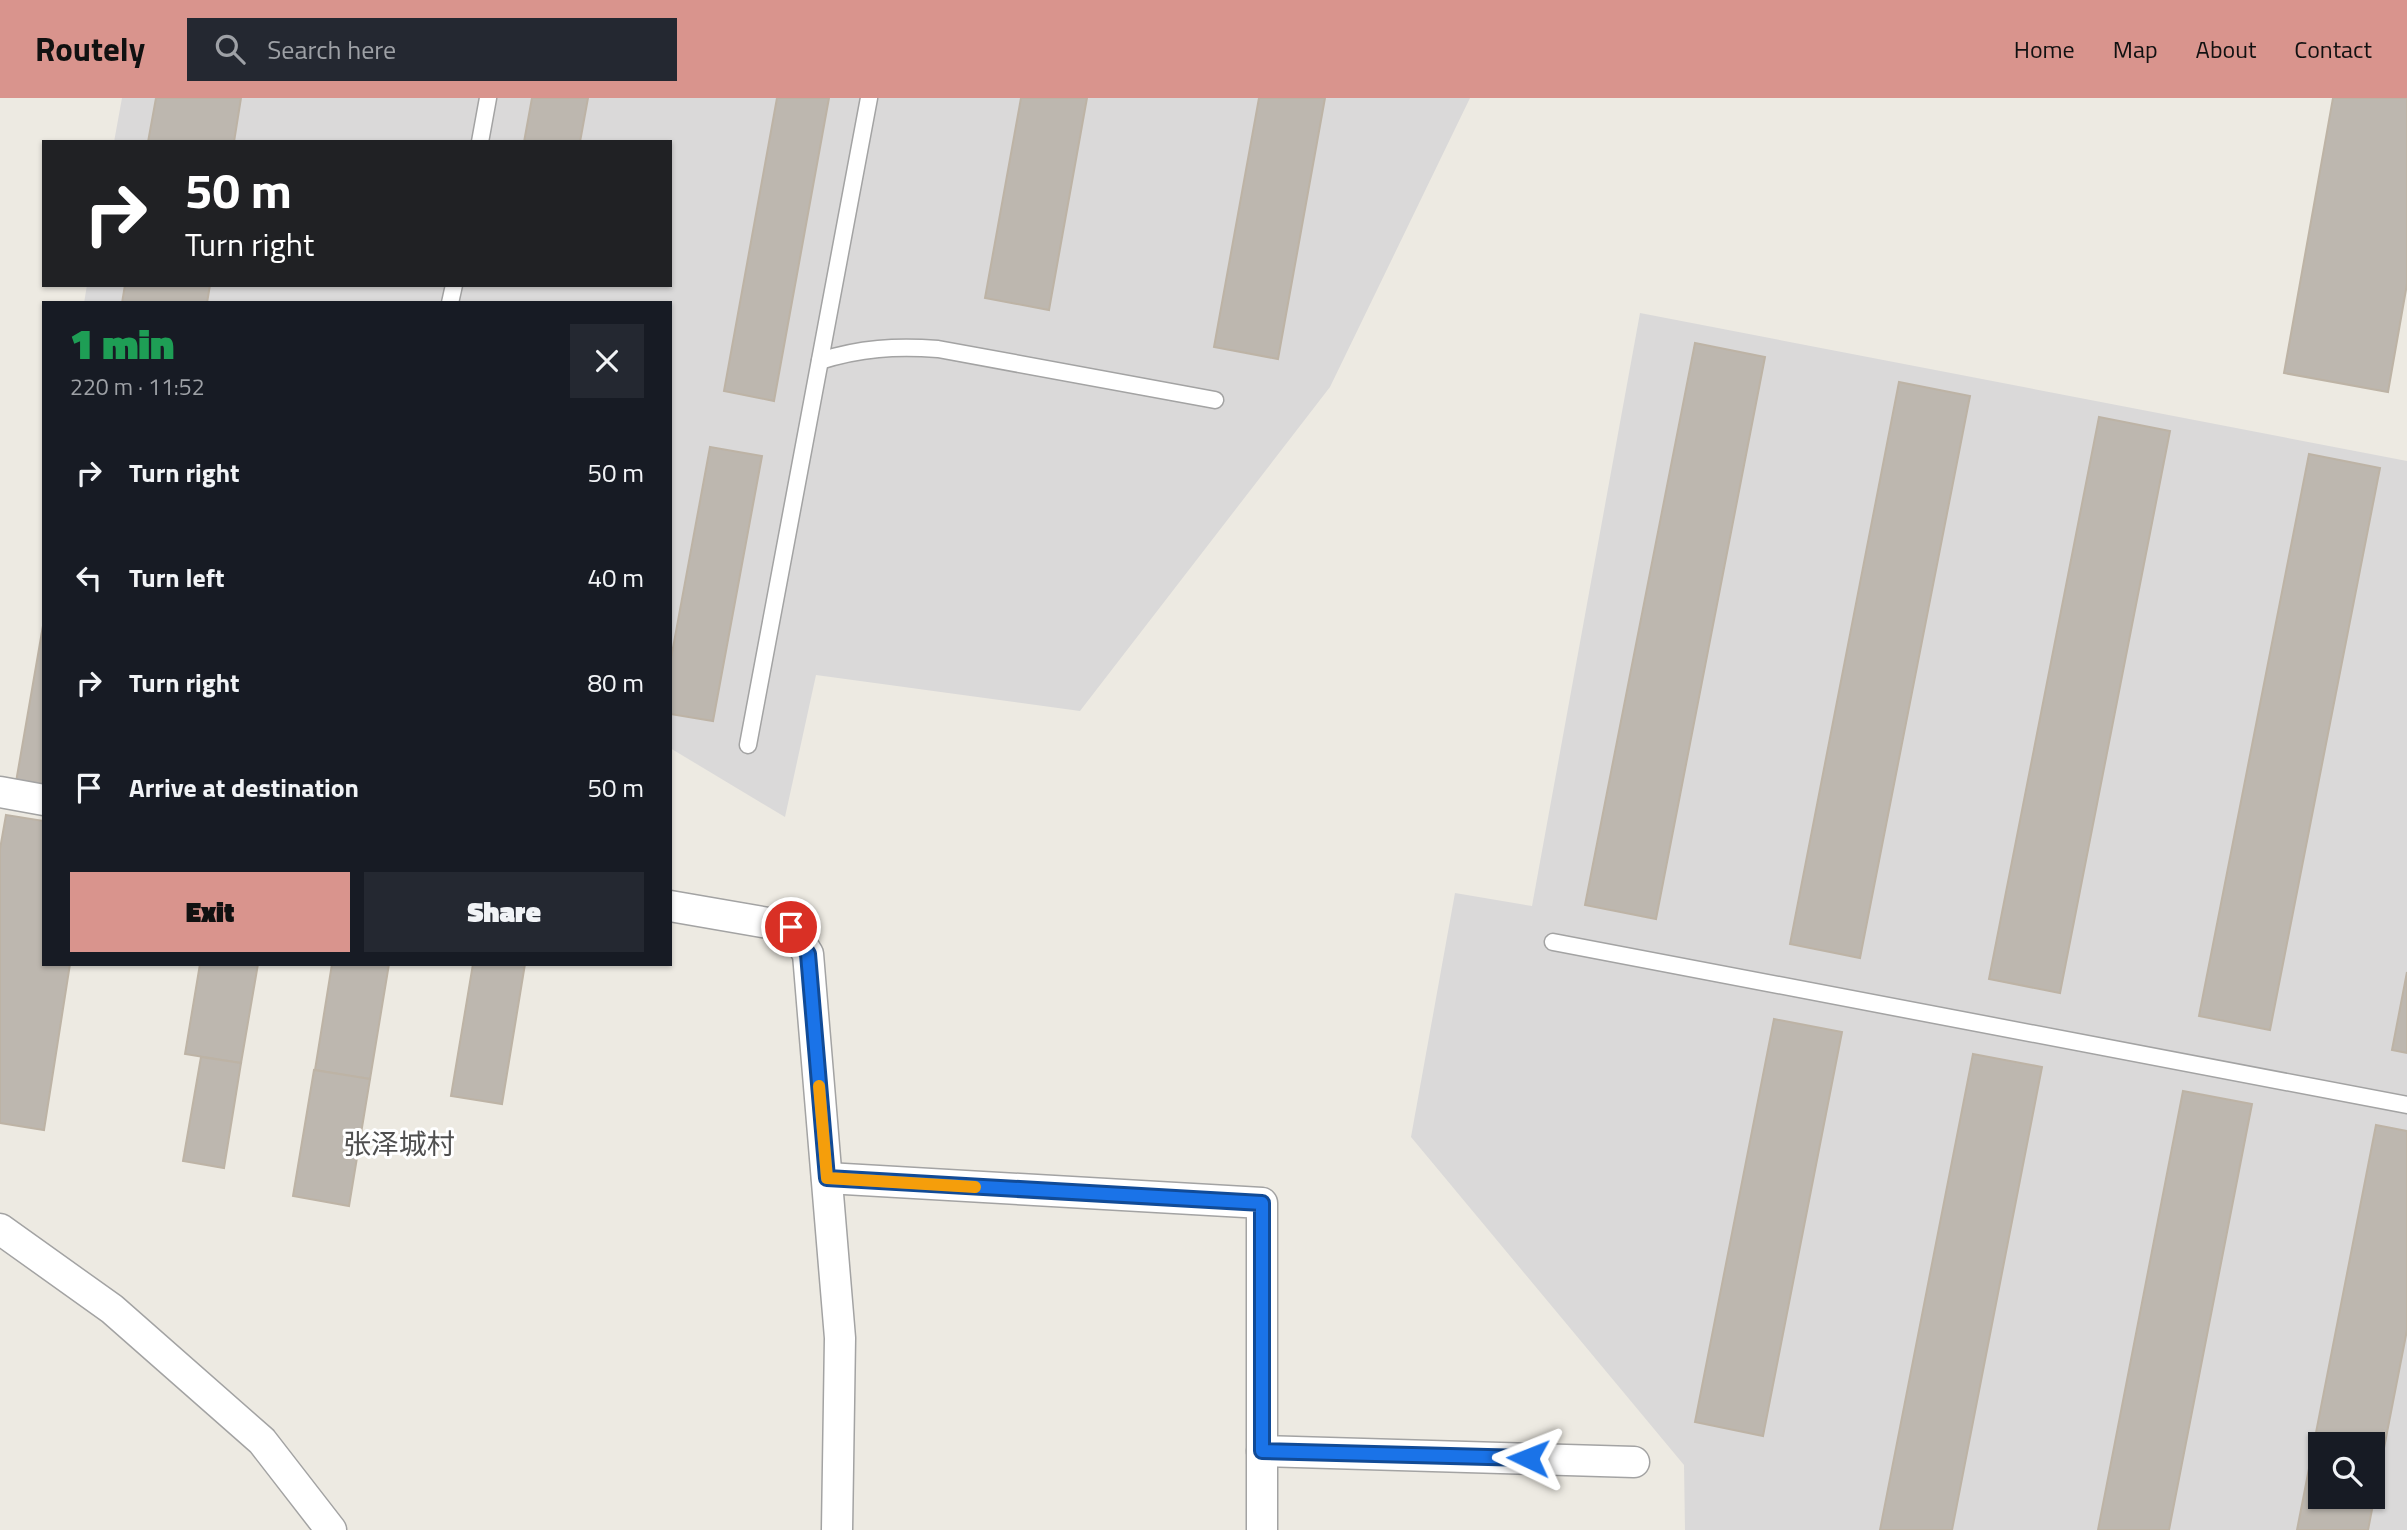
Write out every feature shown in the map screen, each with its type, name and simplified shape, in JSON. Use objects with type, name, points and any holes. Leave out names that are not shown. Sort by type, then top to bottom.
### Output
[{"type":"street","points":[[0,792],[42,800]]},
{"type":"street","points":[[672,906],[791,927],[808,954],[840,1338],[837,1530]]},
{"type":"street","points":[[827,1178],[1262,1203],[1262,1530]]},
{"type":"street","points":[[0,1229],[112,1309],[262,1441],[331,1530]]},
{"type":"street","points":[[1262,1451],[1634,1462]]},
{"type":"lane","points":[[480,140],[488,98]]},
{"type":"lane","points":[[748,745],[869,98]]},
{"type":"lane","points":[[820,361],[868,348],[901,346],[937,349],[1214,400]]},
{"type":"lane","points":[[1553,942],[2407,1105]]},
{"type":"shaded area","points":[[122,98],[1470,98],[1330,387],[1080,711],[816,675],[785,817],[672,749],[672,301],[84,301],[87,287],[672,287],[672,140],[114,140]]},
{"type":"shaded area","points":[[1640,313],[2407,461],[2407,1530],[1685,1530],[1684,1465],[1411,1137],[1455,893],[1532,906]]},
{"type":"building","points":[[156,98],[241,98],[234,140],[148,140]]},
{"type":"building","points":[[532,98],[588,98],[580,140],[524,140]]},
{"type":"building","points":[[777,98],[829,98],[774,401],[724,391]]},
{"type":"building","points":[[1021,98],[1087,98],[1049,310],[985,298]]},
{"type":"building","points":[[1259,98],[1325,98],[1278,359],[1214,347]]},
{"type":"building","points":[[2333,98],[2407,98],[2407,284],[2388,392],[2284,373]]},
{"type":"building","points":[[125,287],[210,287],[207,301],[122,301]]},
{"type":"building","points":[[1695,343],[1765,357],[1656,919],[1585,905]]},
{"type":"building","points":[[1899,382],[1970,396],[1860,958],[1790,944]]},
{"type":"building","points":[[2099,417],[2170,431],[2060,993],[1989,979]]},
{"type":"building","points":[[710,447],[762,456],[713,721],[672,714],[672,653]]},
{"type":"building","points":[[2309,454],[2380,468],[2270,1030],[2199,1016]]},
{"type":"building","points":[[42,632],[42,787],[16,782]]},
{"type":"building","points":[[6,815],[42,821],[42,966],[70,966],[44,1130],[0,1123],[0,849]]},
{"type":"building","points":[[200,966],[258,966],[241,1063],[185,1054]]},
{"type":"building","points":[[332,966],[389,966],[370,1079],[315,1070]]},
{"type":"building","points":[[473,966],[525,966],[502,1104],[451,1096]]},
{"type":"building","points":[[2407,972],[2407,1053],[2392,1050]]},
{"type":"building","points":[[1774,1019],[1842,1032],[1763,1436],[1695,1422]]},
{"type":"building","points":[[1973,1054],[2042,1067],[1952,1530],[1880,1530]]},
{"type":"building","points":[[201,1057],[241,1063],[224,1168],[183,1161]]},
{"type":"building","points":[[314,1070],[370,1079],[349,1206],[293,1196]]},
{"type":"building","points":[[2183,1091],[2252,1104],[2169,1530],[2098,1530]]},
{"type":"building","points":[[2376,1125],[2407,1131],[2407,1330],[2385,1443],[2385,1432],[2316,1432]]},
{"type":"building","points":[[2308,1474],[2308,1509],[2372,1509],[2368,1530],[2297,1530]]},
{"type":"slow traffic","points":[[819,1086],[827,1178],[975,1187]]},
{"type":"district","name":"张泽城村","points":[[399,1143]]},
{"type":"route","points":[[791,927],[808,954],[827,1178],[1262,1203],[1262,1451],[1528,1458]]}]
